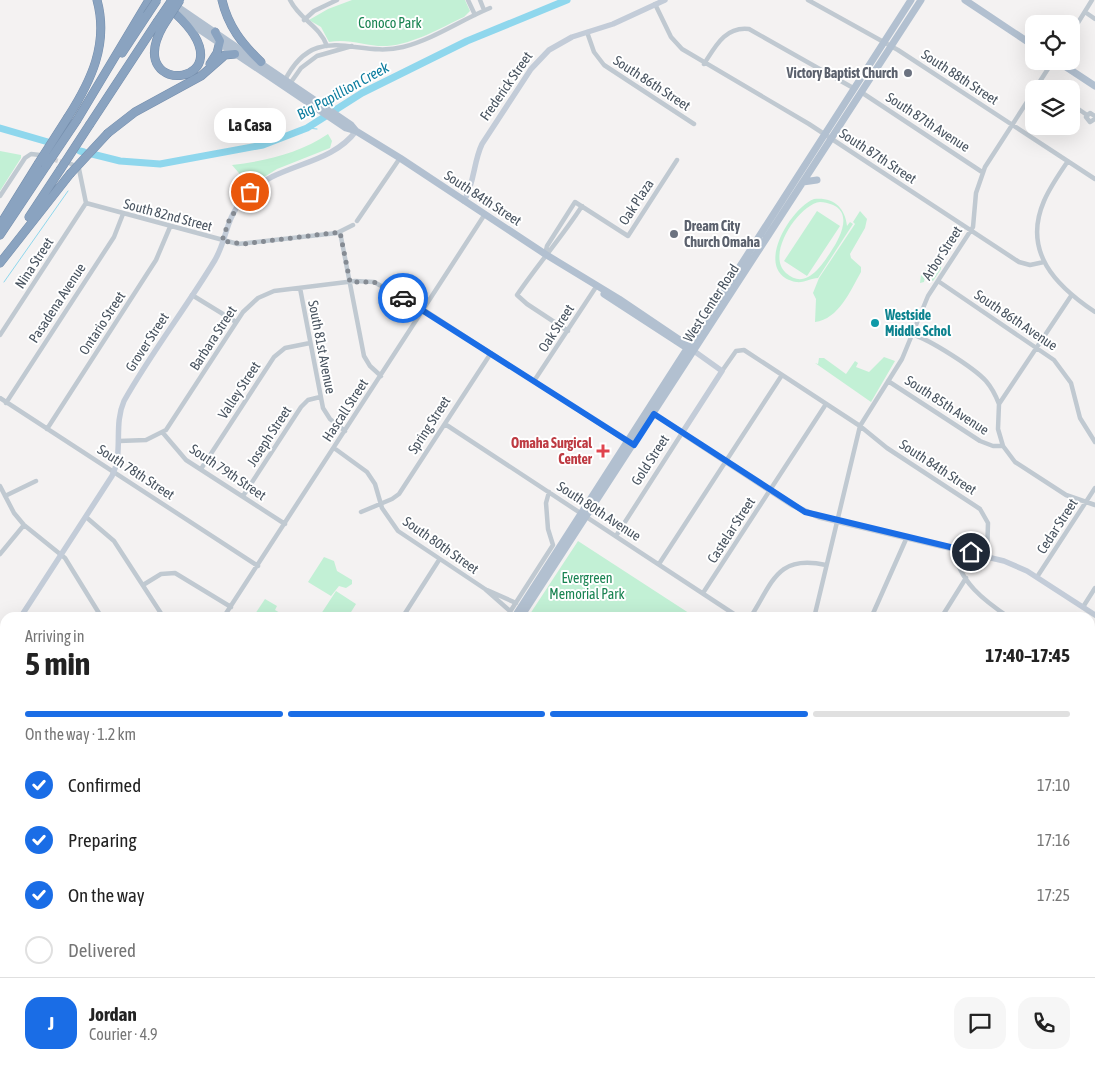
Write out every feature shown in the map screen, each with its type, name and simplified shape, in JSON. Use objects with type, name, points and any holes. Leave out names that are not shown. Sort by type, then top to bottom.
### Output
[{"type":"highway","points":[[0,225],[87,86],[98,59],[101,26],[96,0]]},
{"type":"highway","points":[[144,14],[149,0]]},
{"type":"highway","points":[[0,235],[40,160],[76,120],[144,14],[157,0]]},
{"type":"highway","points":[[0,262],[90,124],[160,24],[172,0]]},
{"type":"highway","points":[[222,0],[235,32],[245,47],[261,62]]},
{"type":"highway","points":[[177,9],[194,33],[201,51],[198,64],[188,74],[172,76],[163,71],[156,61],[155,45],[160,24],[177,9]]},
{"type":"highway","points":[[194,79],[212,62],[219,43],[215,32]]},
{"type":"highway","points":[[0,262],[70,174],[108,133],[135,112],[207,71],[225,55],[234,54]]},
{"type":"main road","name":"Frederick Street","points":[[464,201],[473,181],[477,157],[482,144],[531,69],[557,45],[587,32],[613,24],[665,0]]},
{"type":"main road","name":"West Center Road","points":[[888,44],[911,0]]},
{"type":"main road","name":"West Center Road","points":[[631,443],[654,414],[691,348],[888,44],[920,0]]},
{"type":"main road","points":[[964,0],[1025,40]]},
{"type":"main road","name":"South 84th Street","points":[[177,9],[234,54],[286,83]]},
{"type":"main road","name":"South 84th Street","points":[[177,9],[261,62],[286,83],[348,127],[400,158],[596,287],[618,298],[722,371]]},
{"type":"main road","points":[[1071,70],[1095,86]]},
{"type":"main road","name":"Grover Street","points":[[24,612],[114,472],[119,457],[119,419],[124,401],[215,259],[233,212],[257,186],[277,174],[337,150],[347,143],[356,131]]},
{"type":"main road","name":"West Center Road","points":[[524,612],[678,365],[803,182],[829,137]]},
{"type":"main road","points":[[803,182],[810,179],[817,180]]},
{"type":"main road","name":"South 84th Street","points":[[596,287],[608,298],[666,335],[691,348]]},
{"type":"main road","points":[[666,335],[679,350],[678,365]]},
{"type":"main road","name":"Gold Street","points":[[682,433],[722,371]]},
{"type":"main road","points":[[682,433],[805,512],[1012,563],[1090,612]]},
{"type":"main road","name":"West Center Road","points":[[513,612],[584,515]]},
{"type":"street","points":[[290,0],[304,20],[320,32],[327,45],[328,52]]},
{"type":"street","points":[[304,20],[314,11],[337,0]]},
{"type":"street","points":[[468,0],[475,15]]},
{"type":"street","points":[[480,0],[484,10]]},
{"type":"street","name":"South 88th Street","points":[[808,0],[888,44],[1095,179]]},
{"type":"street","points":[[1080,20],[1092,0]]},
{"type":"street","name":"South 87th Street","points":[[655,4],[674,41],[704,64],[829,137],[1023,264],[1033,265],[1044,262]]},
{"type":"street","points":[[286,83],[305,56],[327,45],[343,44],[380,50],[401,47],[490,8]]},
{"type":"street","points":[[1085,12],[1095,19]]},
{"type":"street","name":"South 87th Avenue","points":[[704,64],[722,38],[738,29],[757,32],[858,91],[982,172]]},
{"type":"street","name":"South 86th Street","points":[[587,32],[594,52],[604,65],[694,124]]},
{"type":"street","points":[[286,83],[306,63],[328,52],[353,46]]},
{"type":"street","name":"Arbor Street","points":[[815,612],[860,426],[888,381],[912,334],[923,305],[971,230],[974,224],[976,193],[982,172],[1025,104]]},
{"type":"street","points":[[1080,109],[1093,116],[1095,108]]},
{"type":"street","points":[[0,196],[25,158],[31,154],[40,160]]},
{"type":"street","name":"South 82nd Street","points":[[86,203],[222,241],[243,244],[340,232],[355,223],[400,158]]},
{"type":"street","name":"Oak Plaza","points":[[545,254],[547,246],[575,202],[628,236],[677,160]]},
{"type":"street","points":[[1068,161],[1048,192],[1040,212],[1039,238],[1044,262],[1055,280],[1071,296],[1095,312]]},
{"type":"street","points":[[78,169],[86,203]]},
{"type":"street","name":"Nina Street","points":[[0,336],[86,203]]},
{"type":"street","points":[[568,331],[527,304],[517,295],[545,254],[564,233],[582,206]]},
{"type":"street","name":"Pasadena Avenue","points":[[6,403],[114,237],[123,214]]},
{"type":"street","name":"Hascall Street","points":[[227,612],[485,214]]},
{"type":"street","name":"Ontario Street","points":[[47,429],[156,260],[170,227]]},
{"type":"street","points":[[340,232],[364,356],[370,366],[381,376]]},
{"type":"street","name":"South 86th Avenue","points":[[938,281],[1038,347],[1054,360],[1067,376],[1073,390],[1080,418],[1095,442]]},
{"type":"street","name":"Barbara Street","points":[[162,433],[236,322],[247,307],[262,296],[300,288],[350,282],[374,282],[424,310],[631,443]]},
{"type":"street","name":"Oak Street","points":[[534,381],[596,287]]},
{"type":"street","name":"South 81st Avenue","points":[[300,288],[320,397],[327,416],[345,431]]},
{"type":"street","points":[[192,295],[236,322]]},
{"type":"street","points":[[999,404],[1071,296]]},
{"type":"street","points":[[912,334],[928,341],[980,376],[992,388],[999,404],[998,429],[1003,446],[1021,466],[1066,495],[1095,505]]},
{"type":"street","name":"Valley Street","points":[[201,469],[274,357],[285,348],[310,342]]},
{"type":"street","name":"Gold Street","points":[[722,371],[738,349]]},
{"type":"street","name":"South 84th Street","points":[[738,349],[744,350],[860,426],[887,448],[983,512],[988,522],[987,556]]},
{"type":"street","name":"Spring Street","points":[[361,512],[399,494],[491,353]]},
{"type":"street","points":[[659,564],[782,375]]},
{"type":"street","name":"South 85th Avenue","points":[[888,381],[980,441],[993,446],[1003,446]]},
{"type":"street","name":"Joseph Street","points":[[243,496],[301,407],[308,400],[320,397]]},
{"type":"street","name":"South 78th Street","points":[[0,398],[258,566]]},
{"type":"street","name":"Castelar Street","points":[[703,593],[826,404]]},
{"type":"street","points":[[654,414],[682,433]]},
{"type":"street","name":"South 80th Avenue","points":[[445,424],[731,612]]},
{"type":"street","points":[[119,441],[146,440],[162,433]]},
{"type":"street","name":"South 79th Street","points":[[162,433],[182,456],[285,524]]},
{"type":"street","name":"Gold Street","points":[[616,536],[682,433]]},
{"type":"street","name":"South 80th Street","points":[[334,448],[367,472],[389,520],[398,531],[484,589],[510,612]]},
{"type":"street","points":[[5,496],[36,481]]},
{"type":"street","points":[[0,486],[24,525],[61,554],[98,612]]},
{"type":"street","name":"Cedar Street","points":[[1037,577],[1095,488]]},
{"type":"street","points":[[513,612],[516,603],[552,545],[548,529],[546,503],[549,492]]},
{"type":"street","points":[[86,517],[114,541],[160,612]]},
{"type":"street","points":[[0,554],[24,525]]},
{"type":"street","points":[[874,612],[907,537]]},
{"type":"street","points":[[955,549],[956,561],[966,578],[982,598],[1002,612]]},
{"type":"street","points":[[406,612],[439,560]]},
{"type":"street","points":[[754,612],[778,574],[786,566],[801,561],[826,565]]},
{"type":"street","points":[[143,585],[164,573],[175,573],[231,607]]},
{"type":"street","points":[[945,612],[966,578]]},
{"type":"street","points":[[1083,607],[1095,588]]},
{"type":"street","name":"South 80th Street","points":[[484,589],[505,596],[516,603]]},
{"type":"green space","name":"Conoco Park","points":[[352,0],[465,0],[470,11],[464,17],[417,39],[397,45],[380,46],[344,41],[329,42],[321,27],[309,20],[328,9]]},
{"type":"green space","points":[[328,134],[332,141],[330,148],[277,169],[250,186],[232,165],[282,155],[317,141]]},
{"type":"green space","points":[[0,151],[21,155],[21,158],[0,191]]},
{"type":"green space","points":[[814,199],[827,200],[841,209],[847,226],[850,222],[853,224],[818,278],[796,282],[783,276],[776,266],[776,254],[779,240],[786,227],[804,205]],"holes":[[[820,202],[831,204],[839,209],[843,222],[835,245],[822,265],[811,275],[806,278],[793,278],[786,273],[781,265],[782,243],[787,232],[803,211],[812,205]]]},
{"type":"green space","points":[[817,211],[840,226],[807,276],[784,261]]},
{"type":"green space","points":[[860,211],[867,219],[865,228],[850,254],[851,258],[861,267],[861,272],[837,310],[831,316],[815,322],[816,299],[813,293],[819,278],[855,224],[853,222]]},
{"type":"green space","points":[[933,262],[941,267],[941,269],[933,281],[925,277],[924,282],[920,283],[921,275]]},
{"type":"green space","points":[[884,357],[895,361],[871,402],[815,363],[818,364],[819,358],[824,358],[846,374],[855,361],[858,363],[856,367],[869,372]]},
{"type":"green space","name":"Evergreen Memorial Park","points":[[578,541],[687,612],[531,612]]},
{"type":"green space","points":[[324,557],[334,561],[337,571],[352,580],[352,584],[346,588],[339,586],[331,596],[308,582]]},
{"type":"green space","points":[[336,591],[356,604],[351,612],[322,612]]},
{"type":"green space","points":[[265,599],[277,606],[275,610],[278,612],[256,612]]},
{"type":"waterway","name":"Big Papillion Creek","points":[[92,154],[120,161],[160,164],[263,145],[307,128],[362,93],[467,41],[567,0]]},
{"type":"waterway","name":"Big Papillion Creek","points":[[0,128],[48,142]]},
{"type":"waterway","name":"Big Papillion Creek","points":[[307,128],[317,129]]},
{"type":"waterway","name":"Big Papillion Creek","points":[[80,151],[84,152]]},
{"type":"waterway","points":[[4,282],[68,191]]},
{"type":"tunnel","points":[[41,156],[65,163]]},
{"type":"way so far","points":[[250,192],[230,218],[222,241],[243,244],[340,232],[350,282],[365,280],[374,282],[403,298]]},
{"type":"place","name":"Victory Baptist Church","points":[[908,73]]},
{"type":"place","name":"La Casa","points":[[250,192]]},
{"type":"place","name":"Dream City Church Omaha","points":[[674,234]]},
{"type":"place","name":"Westside Middle Schol","points":[[875,323]]},
{"type":"place","name":"Omaha Surgical Center","points":[[603,451]]},
{"type":"route","points":[[403,298],[634,445],[654,414],[805,512],[971,552]]}]
